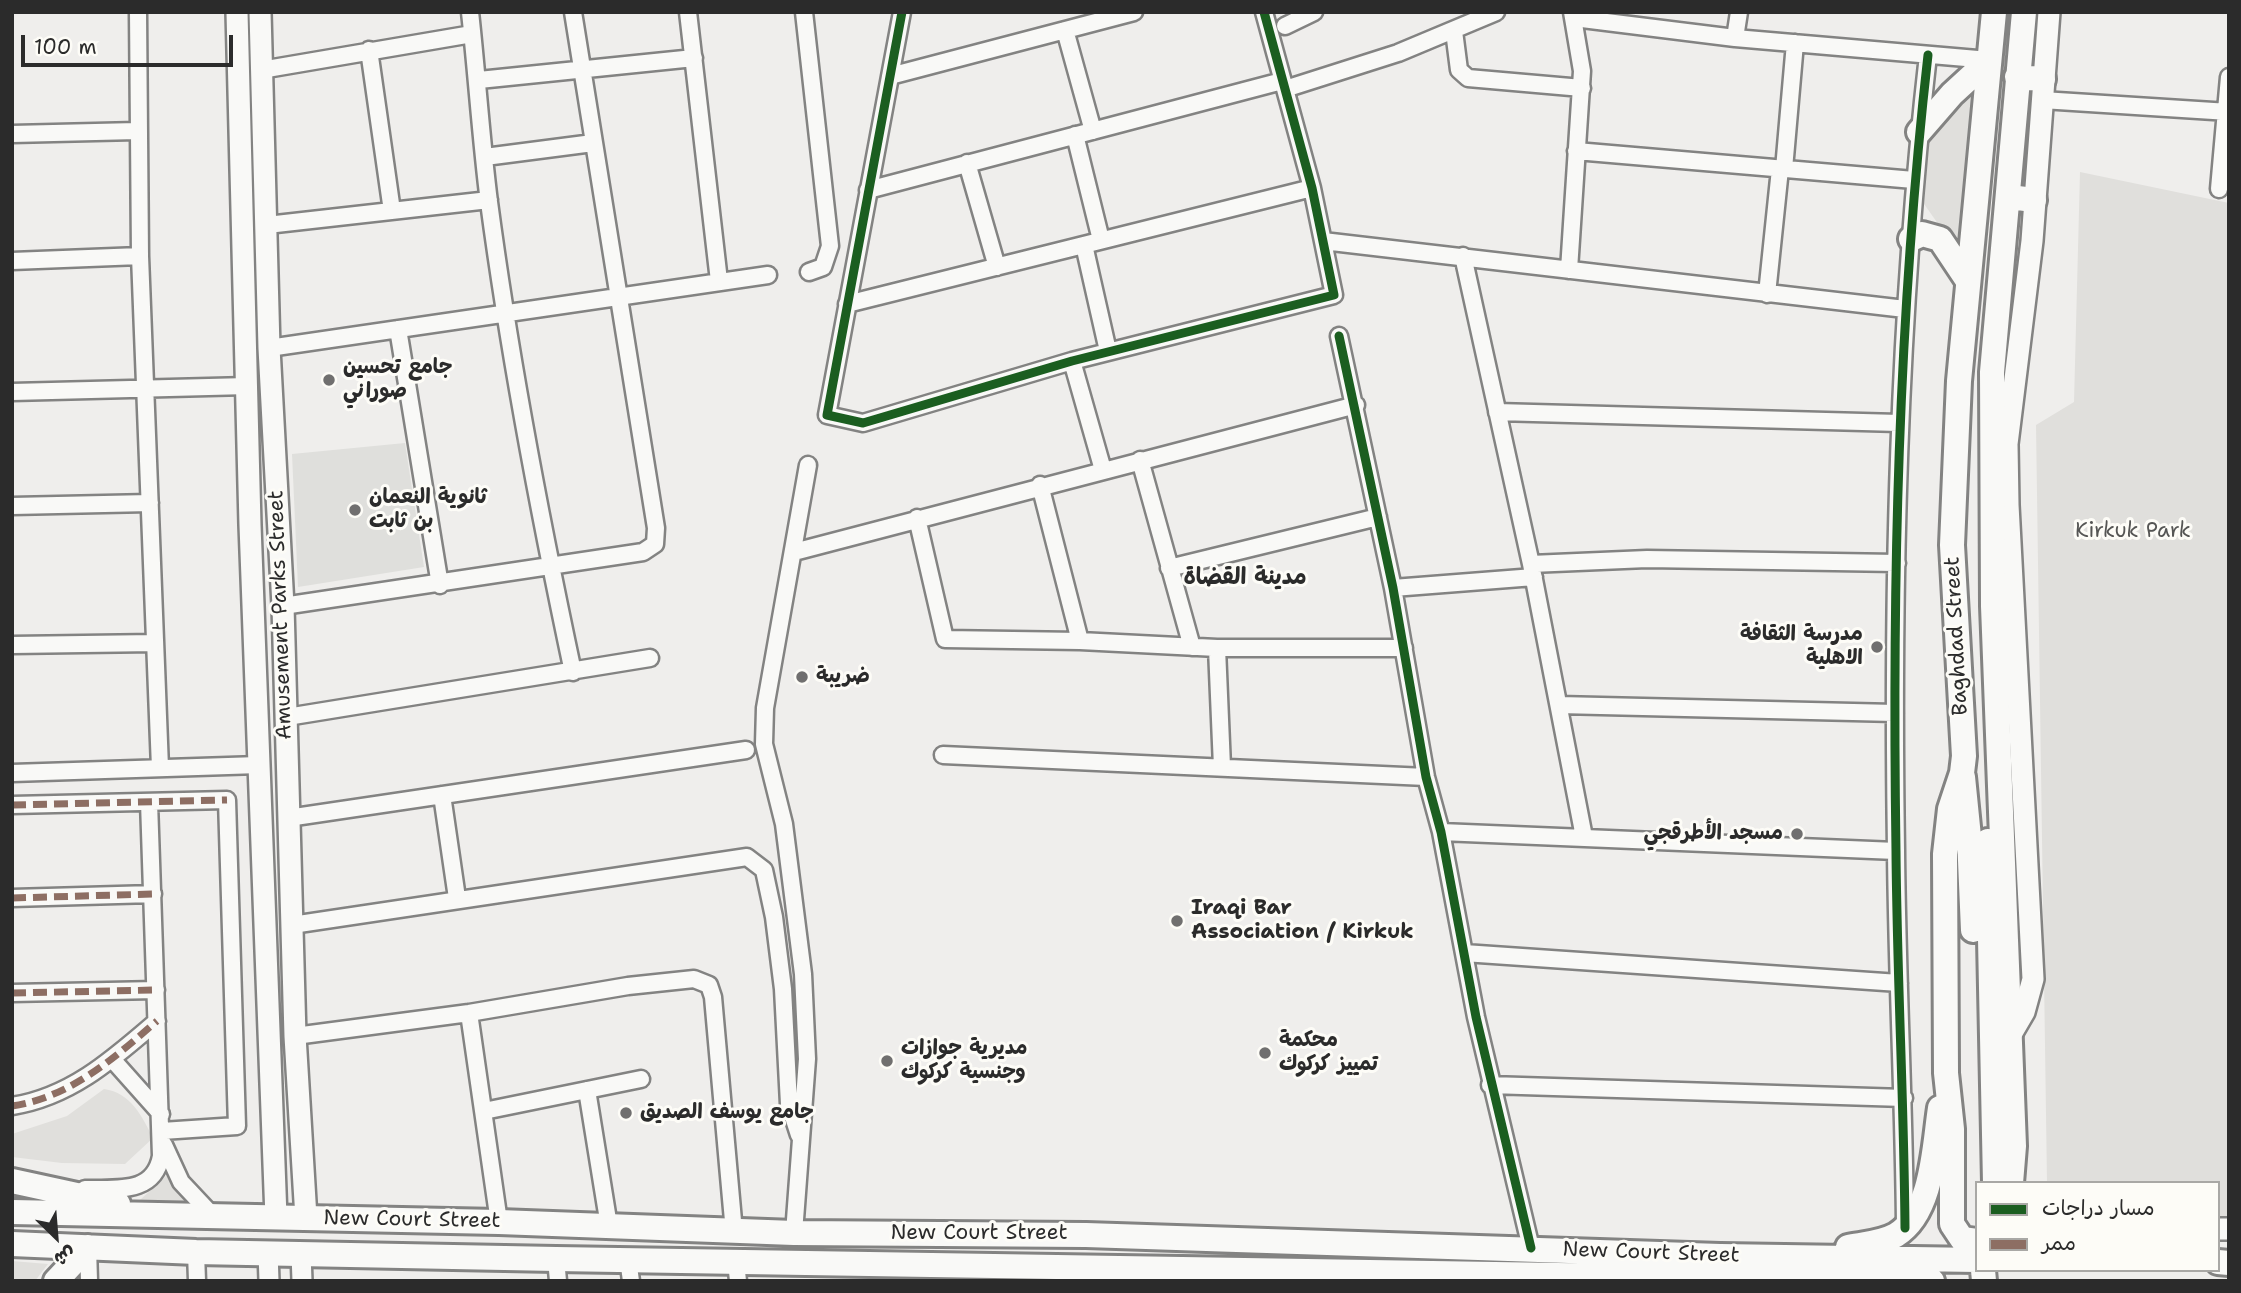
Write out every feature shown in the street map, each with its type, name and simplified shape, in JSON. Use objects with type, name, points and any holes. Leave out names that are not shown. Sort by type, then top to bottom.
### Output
[{"type":"main road","name":"Amusement Parks Street","points":[[237,12],[250,525],[276,1217]]},
{"type":"main road","name":"Amusement Parks Street","points":[[260,12],[269,348],[287,717],[295,1035],[306,1218]]},
{"type":"main road","name":"Baghdad Street","points":[[1975,1241],[1962,1239],[1952,1224],[1952,1129],[1946,1073],[1945,854],[1950,809],[1962,773],[1964,756],[1952,545],[1959,381],[1994,12]]},
{"type":"main road","name":"Baghdad Street","points":[[2011,1181],[2014,1146],[1998,717],[2005,631],[1992,372],[2024,12]]},
{"type":"main road","points":[[2010,1036],[2024,1012],[2033,979],[2005,631],[2007,444],[2025,307],[2049,12]]},
{"type":"main road","points":[[1919,132],[1952,94],[1989,60]]},
{"type":"main road","points":[[2017,77],[2043,89]]},
{"type":"main road","points":[[2009,197],[2034,200]]},
{"type":"main road","points":[[1911,239],[1923,234],[1940,239],[1968,281]]},
{"type":"main road","points":[[250,525],[278,522]]},
{"type":"main road","points":[[1995,1181],[1986,783],[1990,749],[1998,717]]},
{"type":"main road","points":[[1962,773],[1969,837],[1981,1181]]},
{"type":"main road","points":[[1790,1272],[1885,1240],[1905,1228],[1915,1216],[1924,1191],[1946,1073]]},
{"type":"main road","points":[[2014,1146],[2023,1181]]},
{"type":"main road","points":[[12,1181],[166,1215]]},
{"type":"main road","name":"New Court Street","points":[[12,1212],[499,1222],[794,1233],[1086,1235],[1531,1248],[1790,1272],[1932,1281]]},
{"type":"main road","name":"New Court Street","points":[[12,1244],[196,1252],[301,1253],[557,1270],[1670,1278],[1975,1260]]},
{"type":"main road","points":[[56,1281],[88,1247]]},
{"type":"street","points":[[138,12],[140,256],[160,768]]},
{"type":"street","points":[[470,12],[489,200],[506,315],[550,565],[573,672]]},
{"type":"street","points":[[283,606],[440,585],[643,552],[655,544],[656,528],[573,12]]},
{"type":"street","points":[[688,12],[719,281]]},
{"type":"street","points":[[804,12],[830,246],[823,267],[809,272]]},
{"type":"street","points":[[902,12],[827,415],[863,423],[1072,360],[1335,295],[1312,188],[1264,12]]},
{"type":"street","points":[[890,76],[1065,30],[1085,18],[1133,12]]},
{"type":"street","points":[[1285,26],[1314,12]]},
{"type":"street","points":[[868,190],[1075,135],[1283,85],[1398,53],[1496,12]]},
{"type":"street","points":[[1735,38],[1739,12]]},
{"type":"street","points":[[1569,270],[1582,88],[1579,41],[1573,15],[1735,38],[1989,60]]},
{"type":"street","points":[[1065,30],[1093,131]]},
{"type":"street","points":[[1454,31],[1460,71],[1468,78],[1582,88]]},
{"type":"street","points":[[261,70],[472,34]]},
{"type":"street","points":[[1767,294],[1795,43]]},
{"type":"street","points":[[369,50],[392,211]]},
{"type":"street","points":[[1905,1228],[1896,851],[1899,424],[1914,180],[1928,55]]},
{"type":"street","points":[[478,80],[694,58]]},
{"type":"street","points":[[2218,189],[2229,78]]},
{"type":"street","points":[[2043,89],[2227,112]]},
{"type":"street","points":[[12,134],[137,131]]},
{"type":"street","points":[[1075,135],[1101,240]]},
{"type":"street","points":[[485,158],[593,143]]},
{"type":"street","points":[[1576,151],[1914,180]]},
{"type":"street","points":[[967,163],[997,267]]},
{"type":"street","points":[[847,304],[1312,188]]},
{"type":"street","points":[[267,225],[489,200]]},
{"type":"street","points":[[1323,241],[1905,309]]},
{"type":"street","points":[[1084,245],[1108,352]]},
{"type":"street","points":[[12,261],[140,256]]},
{"type":"street","points":[[1463,256],[1533,571],[1584,837]]},
{"type":"street","points":[[269,348],[768,275]]},
{"type":"street","points":[[398,329],[440,585]]},
{"type":"street","points":[[1339,336],[1356,405],[1393,588],[1426,778],[1441,832],[1490,1085],[1531,1248]]},
{"type":"street","points":[[1072,360],[1103,470]]},
{"type":"street","points":[[12,391],[248,386]]},
{"type":"street","points":[[794,552],[1040,485],[1356,405]]},
{"type":"street","points":[[1497,412],[1899,424]]},
{"type":"street","points":[[1140,460],[1192,647]]},
{"type":"street","points":[[794,1233],[807,1059],[803,974],[785,824],[764,744],[765,708],[808,465]]},
{"type":"street","points":[[1040,485],[1080,641]]},
{"type":"street","points":[[12,506],[150,503]]},
{"type":"street","points":[[1168,568],[1378,517]]},
{"type":"street","points":[[917,518],[946,639],[1080,641],[1217,648],[1404,648]]},
{"type":"street","points":[[1393,588],[1647,559],[1897,563]]},
{"type":"street","points":[[12,645],[156,643]]},
{"type":"street","points":[[1217,648],[1222,767]]},
{"type":"street","points":[[287,717],[650,658]]},
{"type":"street","points":[[1559,705],[1895,713]]},
{"type":"street","points":[[288,818],[746,750]]},
{"type":"street","points":[[943,755],[1426,778]]},
{"type":"street","points":[[12,773],[259,765]]},
{"type":"street","points":[[442,795],[457,898]]},
{"type":"street","points":[[12,805],[227,800],[237,1126],[162,1128]]},
{"type":"street","points":[[58,1190],[130,1188],[146,1184],[158,1168],[162,1128],[149,802]]},
{"type":"street","points":[[1441,832],[1896,851]]},
{"type":"street","points":[[292,925],[457,898],[747,857],[764,870],[774,917],[788,1055],[789,1104],[801,1143]]},
{"type":"street","points":[[12,898],[153,894]]},
{"type":"street","points":[[1464,953],[1899,983]]},
{"type":"street","points":[[295,1035],[469,1013],[681,980],[694,979],[709,985],[713,997],[734,1231]]},
{"type":"street","points":[[12,993],[156,990]]},
{"type":"street","points":[[469,1013],[499,1222]]},
{"type":"street","points":[[12,1106],[63,1090],[112,1059],[157,1021]]},
{"type":"street","points":[[112,1059],[162,1128],[181,1182],[212,1215]]},
{"type":"street","points":[[484,1111],[641,1079]]},
{"type":"street","points":[[1490,1085],[1903,1098]]},
{"type":"street","points":[[587,1090],[608,1226]]},
{"type":"street","points":[[88,1247],[89,1281]]},
{"type":"street","points":[[196,1252],[197,1281]]},
{"type":"street","points":[[268,1252],[269,1281]]},
{"type":"street","points":[[301,1253],[302,1281]]},
{"type":"shaded area","name":"ثانوية النعمان بن ثابت","points":[[405,443],[424,567],[298,587],[292,454]]},
{"type":"green space","points":[[1979,83],[1962,258],[1922,201],[1928,135]]},
{"type":"green space","name":"Kirkuk Park","points":[[2080,172],[2229,203],[2229,1216],[2220,1216],[2220,1181],[2047,1181],[2036,425],[2074,402]]},
{"type":"green space","points":[[104,1089],[128,1100],[140,1114],[153,1138],[125,1164],[62,1163],[12,1157],[12,1134],[67,1116]]},
{"type":"green space","points":[[168,1174],[187,1205],[140,1200]]},
{"type":"green space","points":[[12,1261],[48,1264],[35,1281],[12,1281]]},
{"type":"marked path","points":[[12,805],[227,800]]},
{"type":"marked path","points":[[12,898],[153,894]]},
{"type":"marked path","points":[[12,993],[156,990]]},
{"type":"marked path","points":[[12,1106],[54,1094],[72,1085],[108,1062],[157,1021]]},
{"type":"cycle path","points":[[902,12],[827,415],[863,423],[1072,361],[1334,295],[1312,188],[1264,12]]},
{"type":"cycle path","points":[[1905,1228],[1896,851],[1896,552],[1910,253],[1928,55]]},
{"type":"cycle path","points":[[1339,336],[1393,588],[1426,777],[1441,832],[1476,1017],[1531,1248]]},
{"type":"place","name":"جامع تحسين صوراني","points":[[329,380]]},
{"type":"place","name":"ثانوية النعمان بن ثابت","points":[[355,510]]},
{"type":"place","name":"مدرسة الثقافة الاهلية","points":[[1877,647]]},
{"type":"place","name":"ضريبة","points":[[802,677]]},
{"type":"place","name":"مسجد الأطرقجي","points":[[1797,834]]},
{"type":"place","name":"Iraqi Bar Association / Kirkuk","points":[[1177,921]]},
{"type":"place","name":"محكمة تمييز كركوك","points":[[1265,1053]]},
{"type":"place","name":"مديرية جوازات وجنسية كركوك","points":[[887,1061]]},
{"type":"place","name":"جامع يوسف الصديق","points":[[626,1113]]},
{"type":"district","name":"مدينة القضاة","points":[[1245,578]]}]
